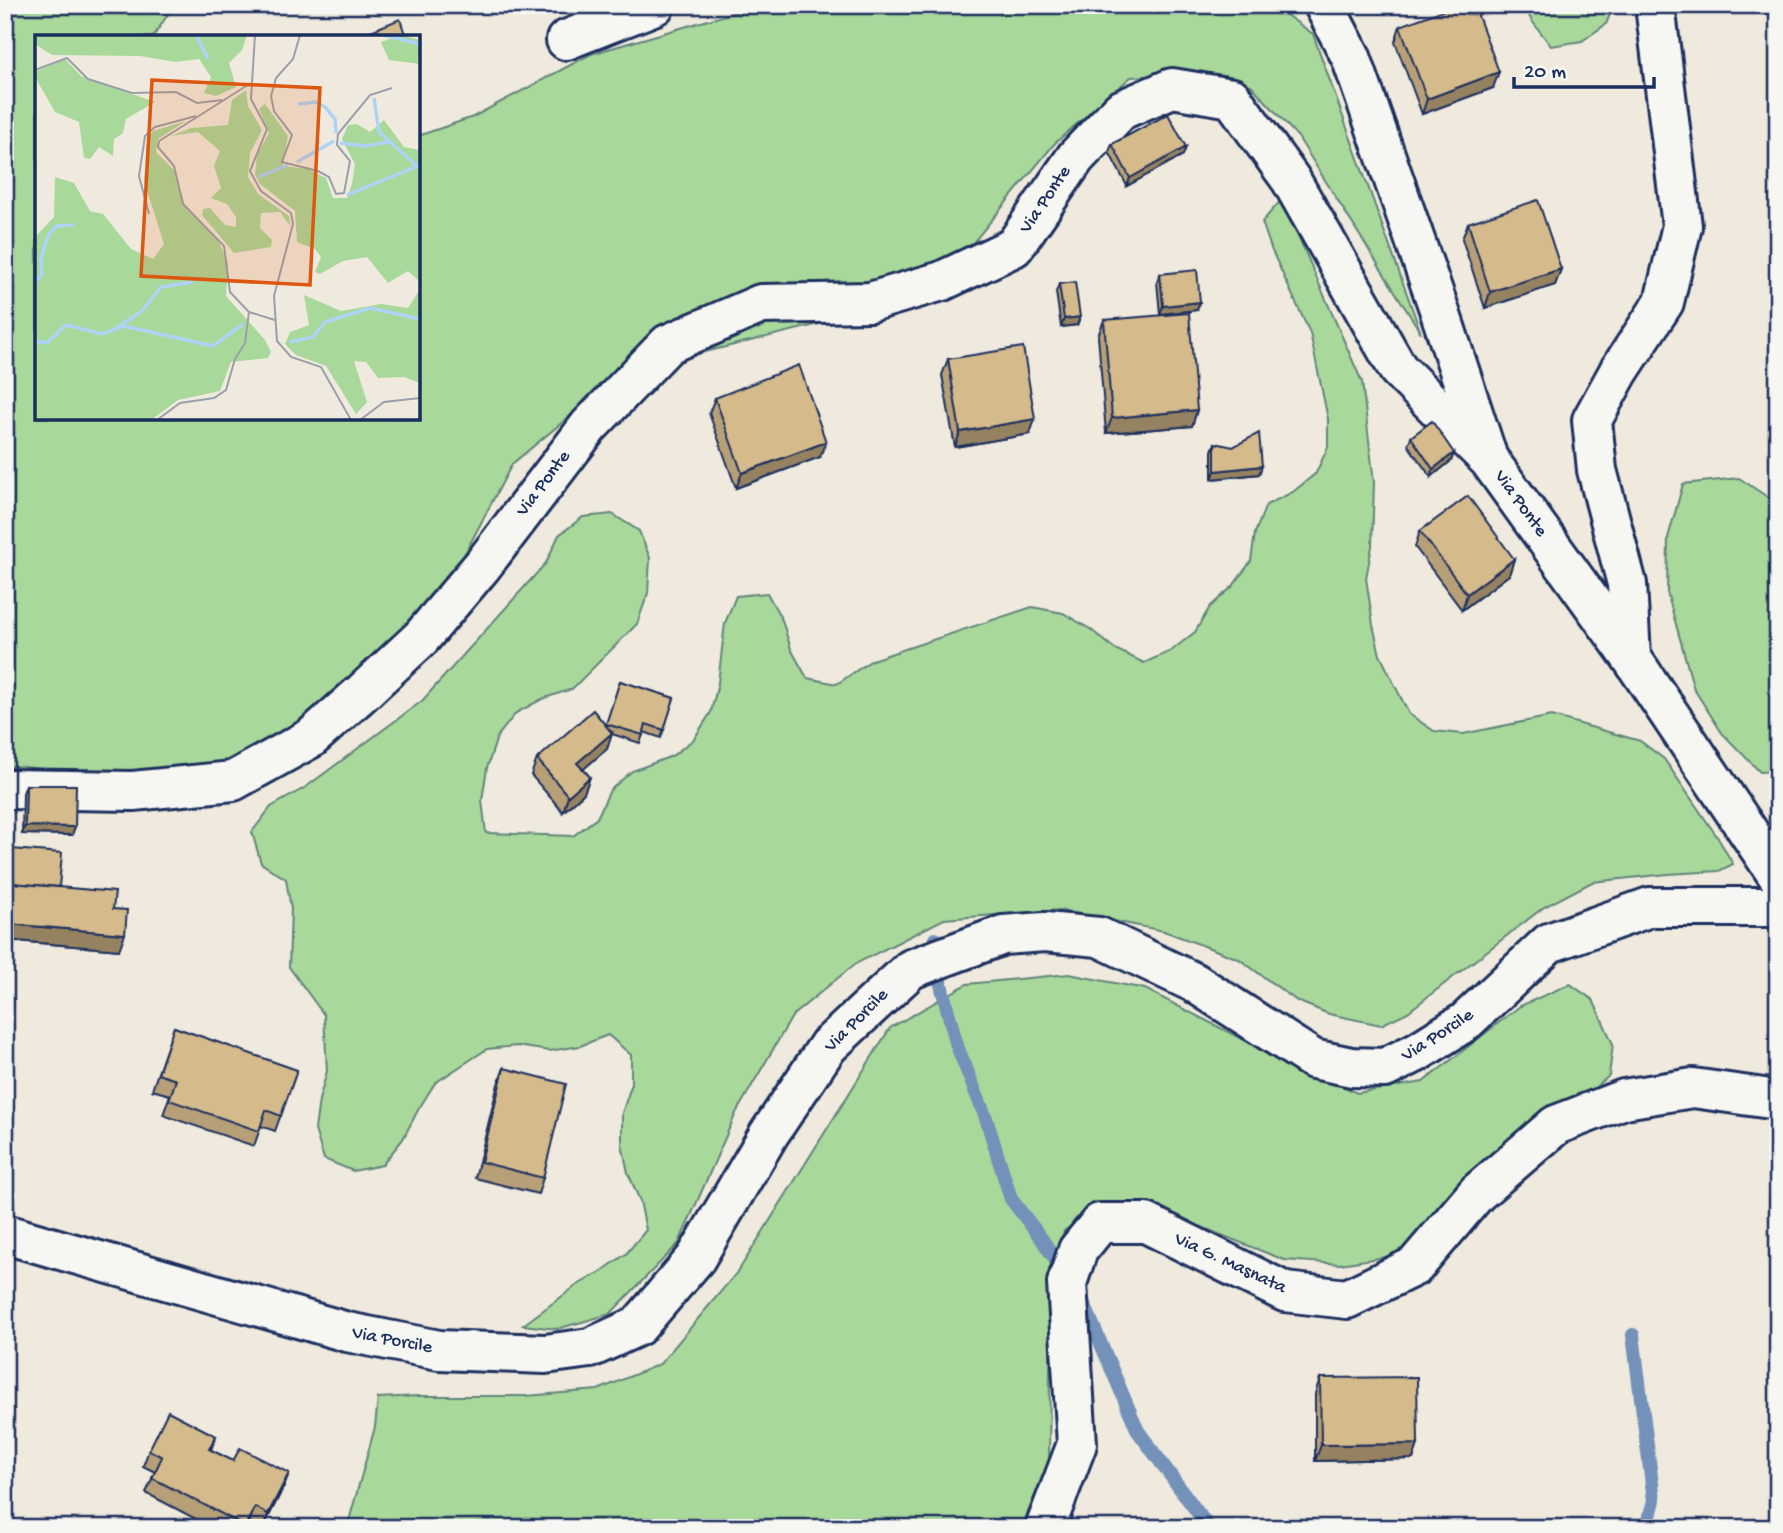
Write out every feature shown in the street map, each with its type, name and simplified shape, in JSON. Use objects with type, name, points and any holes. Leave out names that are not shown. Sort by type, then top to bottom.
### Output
[{"type":"street","points":[[566,40],[655,5]]},
{"type":"street","points":[[1324,5],[1351,57],[1489,460]]},
{"type":"street","points":[[1631,657],[1627,584],[1597,470],[1592,420],[1619,371],[1664,302],[1682,226],[1655,5]]},
{"type":"street","name":"Via Ponte","points":[[5,789],[133,791],[233,780],[311,738],[421,638],[482,566],[589,426],[668,344],[761,304],[870,302],[942,281],[1014,247],[1076,157],[1121,110],[1172,88],[1232,98],[1291,180],[1398,369],[1489,460],[1631,657],[1778,876]]},
{"type":"street","name":"Via Porcile","points":[[5,1234],[347,1332],[412,1345],[439,1350],[545,1354],[590,1348],[638,1326],[696,1258],[769,1134],[828,1046],[911,969],[1003,936],[1045,932],[1099,937],[1195,983],[1312,1059],[1352,1068],[1385,1068],[1465,1022],[1549,943],[1650,907],[1778,907]]},
{"type":"street","name":"Via G. Masnata","points":[[1045,1528],[1077,1444],[1067,1283],[1079,1250],[1100,1223],[1146,1223],[1285,1292],[1347,1299],[1415,1266],[1477,1193],[1556,1125],[1624,1099],[1693,1088],[1778,1100]]},
{"type":"green space","points":[[5,5],[174,5],[154,35],[35,35],[35,420],[420,420],[420,135],[473,117],[591,54],[760,5],[1272,5],[1313,34],[1421,333],[1298,137],[1251,85],[1194,73],[1131,77],[1055,143],[963,255],[873,311],[623,372],[512,464],[452,578],[357,682],[245,762],[154,781],[5,765]]},
{"type":"green space","points":[[1523,5],[1614,5],[1606,24],[1582,41],[1551,46]]},
{"type":"green space","points":[[1282,199],[1362,382],[1374,482],[1372,546],[1366,578],[1380,655],[1409,714],[1434,731],[1463,734],[1552,716],[1640,741],[1664,759],[1733,864],[1719,871],[1592,882],[1544,907],[1408,1012],[1381,1025],[1329,1014],[1297,1001],[1239,959],[1164,931],[1059,910],[944,919],[855,964],[793,1015],[736,1113],[679,1243],[610,1314],[557,1329],[523,1325],[626,1254],[646,1230],[622,1144],[622,1113],[631,1086],[631,1055],[608,1035],[580,1046],[549,1051],[517,1046],[487,1049],[435,1083],[403,1139],[382,1165],[353,1171],[324,1159],[315,1130],[327,1071],[324,1015],[289,967],[291,909],[286,879],[261,863],[252,832],[271,807],[306,787],[422,701],[546,563],[559,535],[583,517],[612,514],[639,531],[650,558],[648,593],[637,624],[572,689],[542,699],[516,713],[497,737],[487,768],[482,800],[486,833],[573,836],[597,818],[610,790],[632,771],[672,756],[694,739],[711,712],[718,683],[725,623],[736,596],[767,593],[782,620],[791,649],[807,678],[837,684],[872,660],[1032,607],[1063,613],[1090,629],[1115,649],[1144,663],[1171,651],[1195,632],[1210,607],[1233,586],[1251,561],[1255,533],[1266,505],[1293,492],[1316,473],[1328,447],[1328,419],[1310,333],[1272,251],[1262,222]]},
{"type":"green space","points":[[1739,478],[1778,504],[1778,771],[1760,772],[1722,733],[1694,689],[1667,592],[1668,538],[1683,484]]},
{"type":"green space","points":[[1069,974],[1145,989],[1234,1035],[1357,1093],[1423,1082],[1520,1006],[1570,984],[1593,1000],[1613,1044],[1609,1076],[1398,1255],[1340,1264],[1284,1260],[1144,1204],[1096,1210],[1064,1231],[1051,1278],[1049,1463],[1021,1528],[347,1528],[375,1427],[378,1398],[526,1396],[598,1390],[660,1364],[739,1270],[890,1028],[967,984]]},
{"type":"building","points":[[1457,5],[1474,5],[1499,72],[1427,99],[1400,26]]},
{"type":"building","points":[[400,19],[405,35],[361,35]]},
{"type":"building","points":[[1168,114],[1186,147],[1130,178],[1112,144]]},
{"type":"building","points":[[1538,200],[1561,269],[1490,292],[1468,223]]},
{"type":"building","points":[[1197,270],[1200,302],[1163,306],[1160,274]]},
{"type":"building","points":[[1075,282],[1080,317],[1064,319],[1059,284]]},
{"type":"building","points":[[1189,313],[1197,410],[1112,418],[1104,320]]},
{"type":"building","points":[[1023,347],[1035,419],[960,432],[948,359]]},
{"type":"building","points":[[799,365],[826,442],[742,473],[715,398]]},
{"type":"building","points":[[1432,421],[1454,453],[1433,469],[1411,437]]},
{"type":"building","points":[[1259,433],[1262,466],[1215,471],[1215,443],[1233,447]]},
{"type":"building","points":[[1468,496],[1514,559],[1467,594],[1420,531]]},
{"type":"building","points":[[620,681],[674,698],[664,730],[646,724],[643,735],[606,724]]},
{"type":"building","points":[[593,710],[612,733],[577,763],[590,777],[568,796],[537,759]]},
{"type":"building","points":[[26,785],[76,785],[75,827],[25,826]]},
{"type":"building","points":[[11,849],[62,853],[59,887],[11,883],[8,891]]},
{"type":"building","points":[[11,883],[115,892],[113,909],[127,910],[125,934],[8,924]]},
{"type":"building","points":[[174,1027],[297,1070],[281,1116],[266,1110],[259,1131],[169,1100],[176,1080],[158,1074]]},
{"type":"building","points":[[504,1068],[566,1084],[543,1178],[481,1162]]},
{"type":"building","points":[[1417,1377],[1418,1444],[1321,1445],[1320,1378]]},
{"type":"building","points":[[168,1411],[216,1436],[209,1449],[233,1461],[240,1448],[289,1473],[268,1514],[255,1507],[245,1526],[152,1478],[162,1457],[149,1450]]},
{"type":"waterway","points":[[935,939],[938,973],[957,1046],[986,1118],[1011,1199],[1064,1272]]},
{"type":"waterway","points":[[1081,1297],[1138,1431],[1209,1528]]},
{"type":"waterway","points":[[1633,1335],[1654,1500],[1647,1528]]}]
